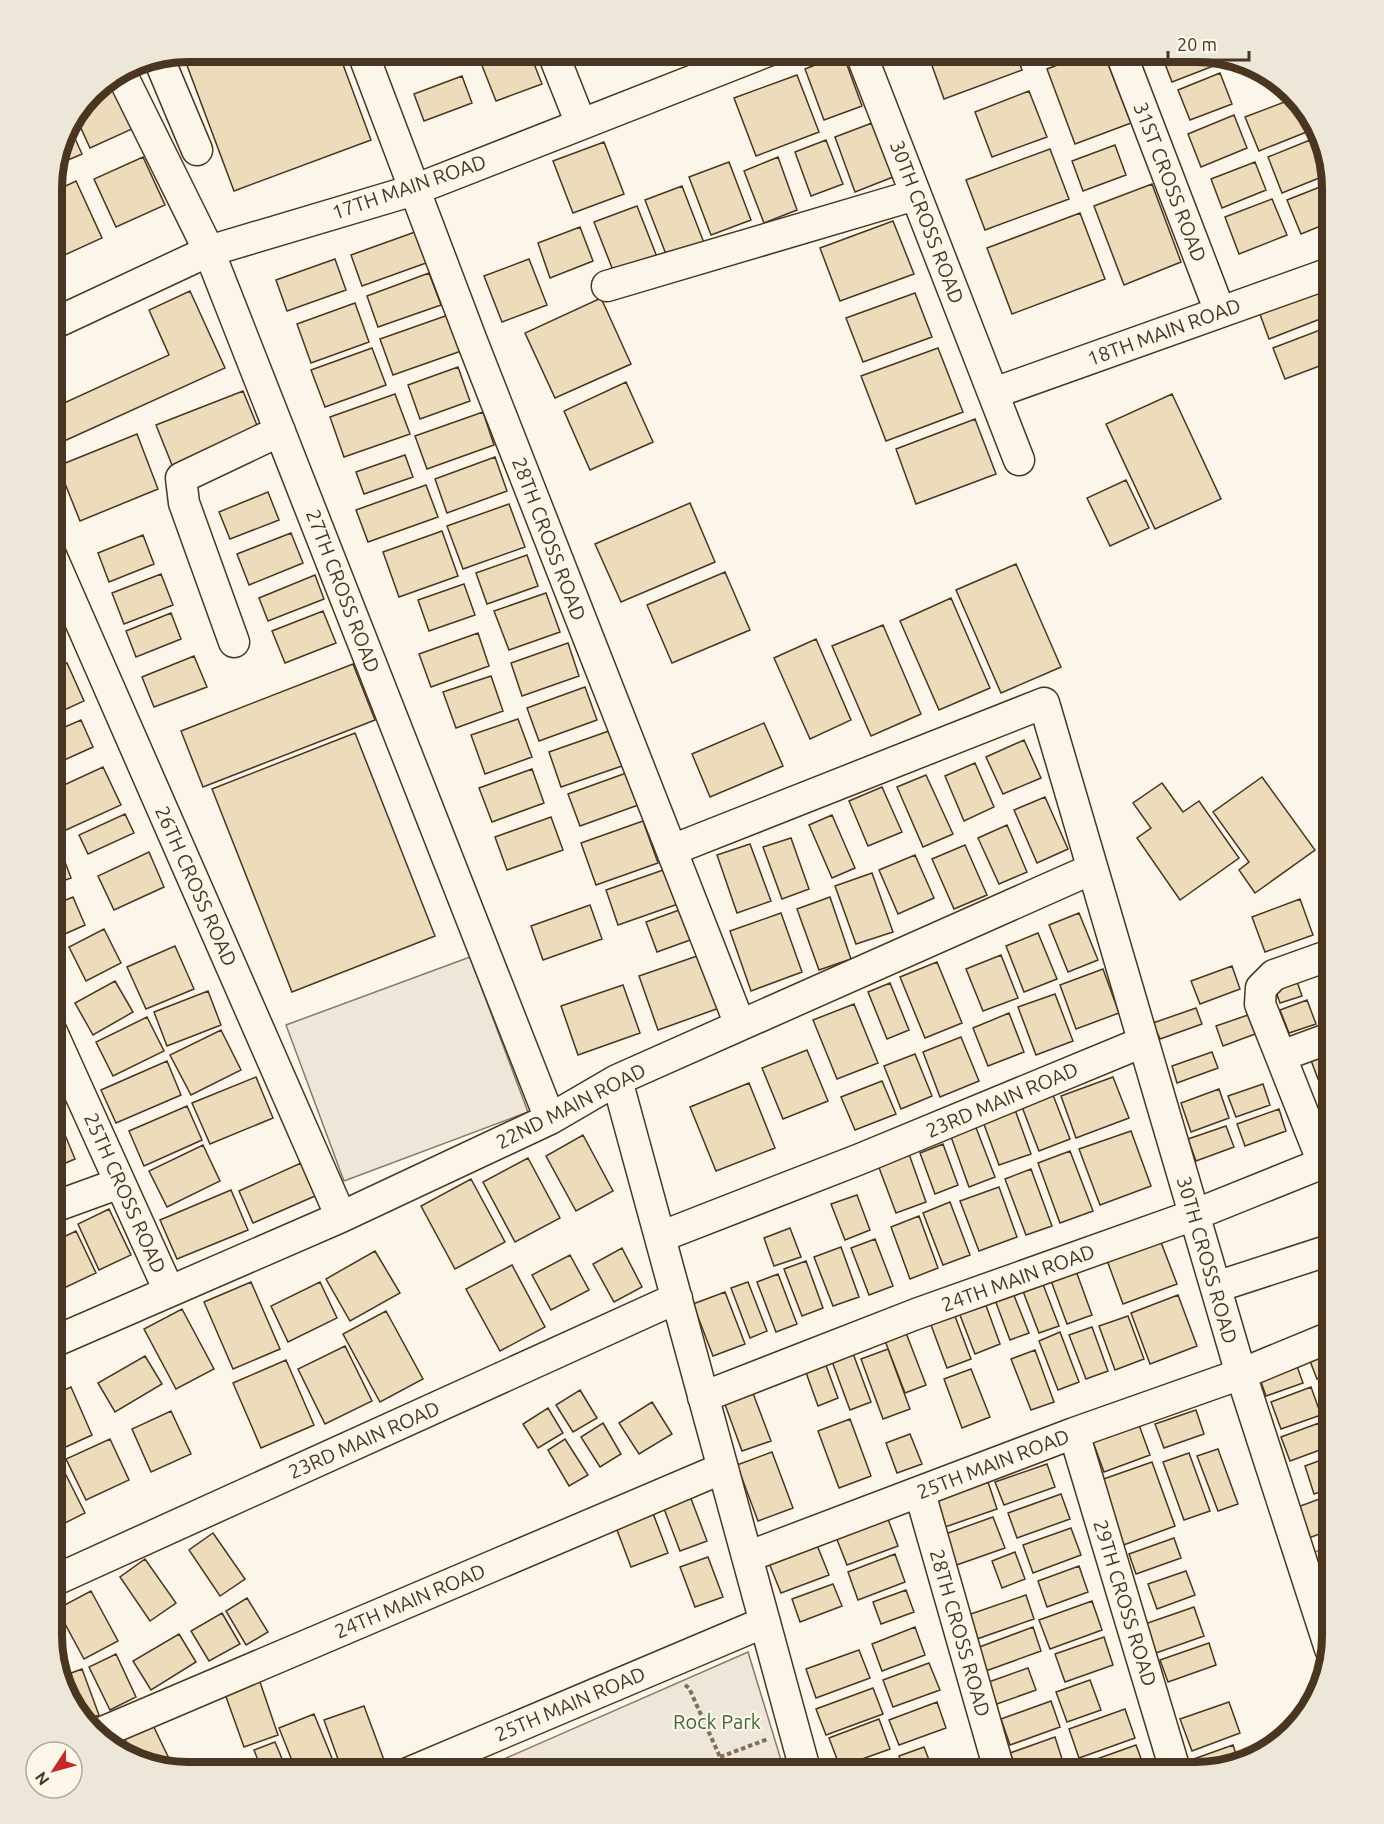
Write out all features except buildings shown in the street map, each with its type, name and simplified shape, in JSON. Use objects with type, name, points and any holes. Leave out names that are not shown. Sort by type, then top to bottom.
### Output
[{"type":"street","name":"28TH CROSS ROAD","points":[[366,62],[740,1025]]},
{"type":"street","points":[[556,62],[581,124]]},
{"type":"street","name":"17TH MAIN ROAD","points":[[62,320],[209,250],[414,190],[740,62]]},
{"type":"street","name":"30TH CROSS ROAD","points":[[864,62],[1019,460]]},
{"type":"street","name":"31ST CROSS ROAD","points":[[1124,62],[1220,312]]},
{"type":"street","points":[[161,64],[197,150]]},
{"type":"street","name":"27TH CROSS ROAD","points":[[124,79],[209,250],[550,1119]]},
{"type":"street","points":[[607,286],[915,195]]},
{"type":"street","name":"18TH MAIN ROAD","points":[[994,393],[1322,276]]},
{"type":"street","points":[[234,642],[184,503],[180,478],[280,431]]},
{"type":"street","name":"26TH CROSS ROAD","points":[[62,580],[341,1217]]},
{"type":"street","name":"30TH CROSS ROAD","points":[[672,850],[1044,703],[1241,1374],[1322,1624]]},
{"type":"street","name":"22ND MAIN ROAD","points":[[62,1338],[341,1217],[550,1119],[616,1080],[1092,869]]},
{"type":"street","points":[[1322,958],[1274,975],[1261,988],[1260,1004],[1322,1148]]},
{"type":"street","points":[[1281,1056],[1322,1041]]},
{"type":"street","name":"23RD MAIN ROAD","points":[[660,1237],[860,1159],[1143,1042]]},
{"type":"street","name":"25TH CROSS ROAD","points":[[62,1054],[169,1291]]},
{"type":"street","points":[[616,1080],[803,1762]]},
{"type":"street","name":"24TH MAIN ROAD","points":[[703,1397],[916,1314],[1194,1215],[1322,1163]]},
{"type":"street","points":[[62,1204],[120,1183]]},
{"type":"street","points":[[1216,1287],[1322,1253]]},
{"type":"street","name":"23RD MAIN ROAD","points":[[62,1577],[677,1298]]},
{"type":"street","name":"25TH MAIN ROAD","points":[[747,1557],[1074,1433],[1241,1374],[1322,1341]]},
{"type":"street","name":"29TH CROSS ROAD","points":[[1074,1433],[1173,1762]]},
{"type":"street","name":"24TH MAIN ROAD","points":[[104,1731],[723,1468]]},
{"type":"street","name":"28TH CROSS ROAD","points":[[920,1493],[997,1762]]},
{"type":"street","name":"25TH MAIN ROAD","points":[[434,1762],[765,1622]]},
{"type":"path","points":[[721,1762],[720,1757],[795,1730]]},
{"type":"green space","points":[[470,957],[528,1112],[344,1181],[286,1025]]},
{"type":"green space","points":[[1322,1549],[1322,1587],[1312,1553]]},
{"type":"green space","name":"Rock Park","points":[[748,1652],[782,1762],[497,1762]]}]
